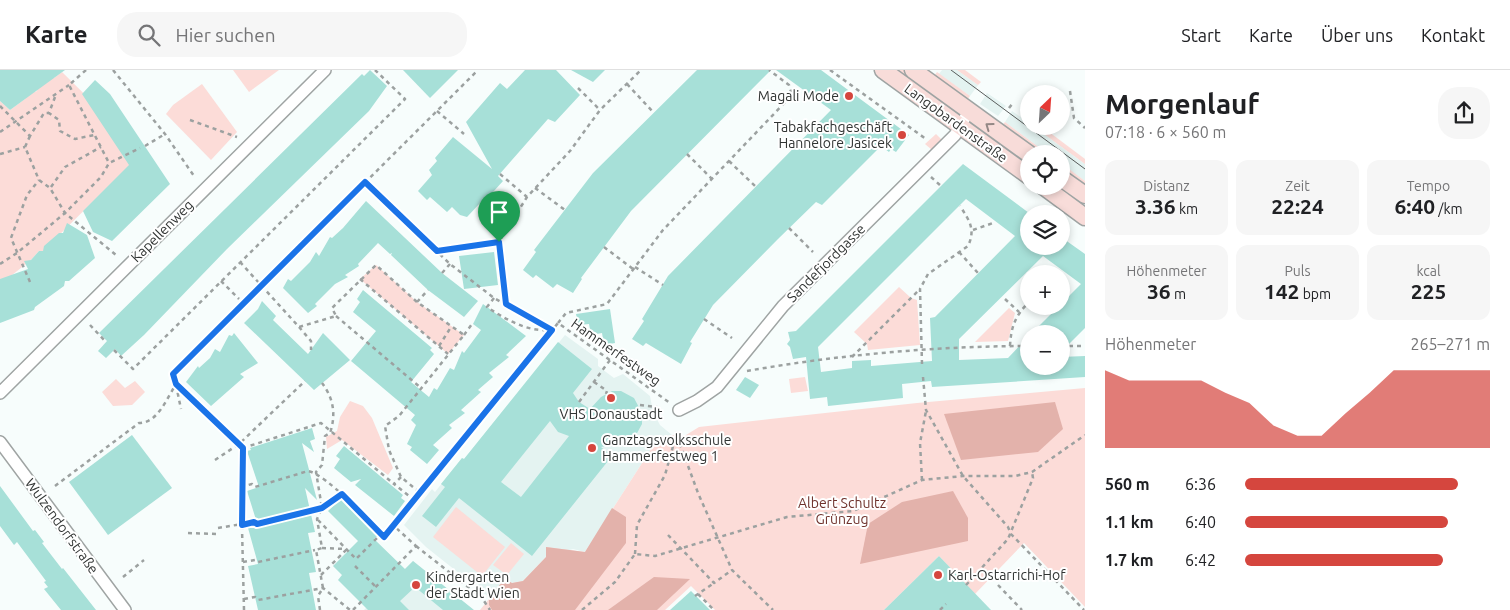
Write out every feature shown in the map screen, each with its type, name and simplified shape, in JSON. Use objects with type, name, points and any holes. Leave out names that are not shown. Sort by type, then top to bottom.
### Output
[{"type":"street","name":"Kapellenweg","points":[[0,393],[325,70]]},
{"type":"street","name":"Langobardenstraße","points":[[883,70],[1020,169]]},
{"type":"street","name":"Langobardenstraße","points":[[913,70],[1020,148]]},
{"type":"street","name":"Sandefjordgasse","points":[[679,410],[697,401],[716,387],[783,306],[962,126],[969,111]]},
{"type":"street","points":[[1070,184],[1085,195]]},
{"type":"street","points":[[1056,195],[1085,216]]},
{"type":"street","name":"Wulzendorfstraße","points":[[0,442],[125,610]]},
{"type":"path","points":[[0,132],[14,120],[69,85],[86,70]]},
{"type":"path","points":[[113,70],[165,134],[194,176]]},
{"type":"path","points":[[114,350],[133,369],[405,100],[375,70]]},
{"type":"path","points":[[181,409],[173,374],[478,70]]},
{"type":"path","points":[[506,304],[499,242],[527,197],[570,151],[600,110],[641,70]]},
{"type":"path","points":[[558,322],[566,312],[607,304],[663,230],[792,95],[789,85],[769,70]]},
{"type":"path","points":[[830,70],[926,138]]},
{"type":"path","points":[[627,84],[654,113]]},
{"type":"path","points":[[69,85],[109,163]]},
{"type":"path","points":[[578,88],[600,110]]},
{"type":"path","points":[[1070,92],[1074,118],[1085,128]]},
{"type":"path","points":[[49,113],[55,95]]},
{"type":"path","points":[[1009,108],[1013,103]]},
{"type":"path","points":[[0,106],[30,136]]},
{"type":"path","points":[[437,111],[464,134]]},
{"type":"path","points":[[94,135],[75,139],[60,131],[59,120],[49,113],[44,113],[25,147],[39,180],[50,188],[65,212],[116,255]]},
{"type":"path","points":[[190,120],[237,137]]},
{"type":"path","points":[[145,146],[165,134]]},
{"type":"path","points":[[0,154],[25,147]]},
{"type":"path","points":[[50,188],[64,167],[101,148]]},
{"type":"path","points":[[0,263],[17,253],[65,212],[101,177],[109,163],[140,148]]},
{"type":"path","points":[[687,154],[712,179]]},
{"type":"path","points":[[729,161],[756,187]]},
{"type":"path","points":[[500,174],[527,197]]},
{"type":"path","points":[[931,176],[940,186]]},
{"type":"path","points":[[30,282],[11,238],[27,196],[39,180]]},
{"type":"path","points":[[365,182],[450,264],[494,298],[552,330]]},
{"type":"path","points":[[535,188],[565,210]]},
{"type":"path","points":[[852,357],[920,289],[928,274],[968,246],[973,230],[960,206]]},
{"type":"path","points":[[973,230],[993,223]]},
{"type":"path","points":[[789,228],[813,252]]},
{"type":"path","points":[[437,251],[499,242]]},
{"type":"path","points":[[604,247],[663,285]]},
{"type":"path","points":[[959,252],[978,273]]},
{"type":"path","points":[[240,262],[300,327],[311,341],[311,350]]},
{"type":"path","points":[[442,273],[450,264]]},
{"type":"path","points":[[421,388],[336,316],[332,308],[376,265],[417,302],[464,335]]},
{"type":"path","points":[[360,279],[448,354]]},
{"type":"path","points":[[220,281],[239,300]]},
{"type":"path","points":[[920,289],[922,364]]},
{"type":"path","points":[[417,302],[428,290]]},
{"type":"path","points":[[494,298],[487,307],[505,319],[538,331],[552,330]]},
{"type":"path","points":[[1005,299],[1019,312],[1011,327],[1010,346]]},
{"type":"path","points":[[300,327],[336,316]]},
{"type":"path","points":[[704,319],[732,338]]},
{"type":"path","name":"Hammerfestweg","points":[[394,526],[558,322],[679,410]]},
{"type":"path","points":[[420,492],[400,477],[389,450],[385,426],[399,416],[472,324]]},
{"type":"path","points":[[90,325],[106,342]]},
{"type":"path","points":[[439,346],[451,327]]},
{"type":"path","points":[[746,371],[852,357],[1020,346]]},
{"type":"path","points":[[1070,346],[1085,346]]},
{"type":"path","points":[[579,402],[610,360]]},
{"type":"path","points":[[922,480],[920,443],[926,410],[923,377]]},
{"type":"path","points":[[215,460],[239,444],[305,381]]},
{"type":"path","points":[[594,382],[608,391],[606,394]]},
{"type":"path","points":[[316,472],[322,465],[325,436],[330,433],[334,421],[332,396],[322,383]]},
{"type":"path","points":[[176,384],[243,448],[241,487],[244,610]]},
{"type":"path","points":[[54,486],[139,424],[146,423],[154,418],[176,384]]},
{"type":"path","points":[[640,406],[657,407]]},
{"type":"path","points":[[926,410],[963,476],[1008,527],[1011,534],[1084,610]]},
{"type":"path","points":[[243,448],[321,423],[330,433],[414,500]]},
{"type":"path","points":[[582,610],[615,582],[636,554],[637,525],[665,474],[677,434],[698,493],[732,570],[773,610]]},
{"type":"path","points":[[636,554],[655,556],[682,550],[718,536],[787,517],[853,511],[922,480],[963,476],[1016,476],[1032,472],[1085,435]]},
{"type":"path","points":[[241,487],[252,484],[255,487],[308,471],[316,472],[342,494],[384,537],[394,526],[485,601],[490,610]]},
{"type":"path","points":[[316,472],[322,508],[317,519],[322,548]]},
{"type":"path","points":[[966,584],[1011,534],[1032,478],[1032,472]]},
{"type":"path","points":[[394,484],[400,477]]},
{"type":"path","points":[[218,528],[254,522],[257,524],[322,508],[342,494]]},
{"type":"path","points":[[317,519],[356,559],[381,534]]},
{"type":"path","points":[[188,533],[218,534]]},
{"type":"path","points":[[668,535],[714,583]]},
{"type":"path","points":[[316,550],[323,588],[351,610],[416,546]]},
{"type":"path","points":[[244,562],[255,560],[258,562],[322,548],[347,550]]},
{"type":"path","points":[[320,575],[347,550]]},
{"type":"path","points":[[123,577],[144,560]]},
{"type":"path","points":[[355,566],[376,587]]},
{"type":"path","points":[[714,610],[696,595],[732,570]]},
{"type":"path","points":[[998,585],[1022,610]]},
{"type":"path","points":[[244,599],[255,597],[258,600],[323,588]]},
{"type":"path","points":[[320,610],[318,596],[323,588]]},
{"type":"path","points":[[940,610],[946,604]]},
{"type":"shaded area","points":[[942,70],[957,70],[978,85],[970,96],[939,74]]},
{"type":"shaded area","points":[[987,93],[1006,106],[998,116],[980,104]]},
{"type":"shaded area","points":[[1012,111],[1020,117],[1020,133],[1005,122]]},
{"type":"shaded area","points":[[1022,135],[1045,135],[1059,145],[1036,145]]},
{"type":"shaded area","points":[[1070,153],[1085,164],[1085,181],[1070,170]]},
{"type":"shaded area","points":[[565,335],[598,359],[598,366],[614,378],[623,374],[650,396],[653,412],[660,425],[672,435],[653,446],[585,552],[573,549],[546,557],[523,581],[512,583],[505,579],[489,597],[426,547],[404,525],[432,489],[435,492],[462,458],[464,459]]},
{"type":"shaded area","points":[[1055,402],[1063,429],[1038,452],[961,460],[944,414]]},
{"type":"shaded area","points":[[953,491],[968,518],[968,541],[860,564],[868,524],[902,502]]},
{"type":"shaded area","points":[[612,508],[626,517],[626,543],[575,610],[492,610],[489,605],[489,597],[505,579],[512,583],[523,581],[546,557],[546,547],[585,552]]},
{"type":"shaded area","name":"Kindergarten der Stadt Wien","points":[[413,561],[472,609],[364,610]]},
{"type":"shaded area","points":[[654,577],[690,579],[657,610],[608,610]]},
{"type":"green space","points":[[233,70],[279,70],[249,92]]},
{"type":"green space","points":[[892,70],[908,70],[951,105],[954,112]]},
{"type":"green space","points":[[957,70],[965,70],[981,82],[978,85]]},
{"type":"green space","points":[[62,72],[143,152],[43,251],[39,251],[31,260],[7,279],[0,279],[0,101],[10,110],[25,99],[27,95],[37,91],[38,87],[48,82],[49,78],[54,78]]},
{"type":"green space","points":[[937,72],[970,96],[967,100],[932,79]]},
{"type":"green space","points":[[202,84],[237,132],[211,160],[166,114],[173,105]]},
{"type":"green space","points":[[1005,122],[1036,145],[1023,145],[1000,128]]},
{"type":"green space","points":[[936,134],[942,140],[932,150],[925,144]]},
{"type":"green space","points":[[1045,135],[1053,135],[1066,145],[1059,145]]},
{"type":"green space","points":[[1070,148],[1085,159],[1085,164],[1070,153]]},
{"type":"green space","points":[[1070,170],[1085,181],[1085,191],[1070,180]]},
{"type":"green space","points":[[376,265],[417,302],[464,335],[448,354],[360,279]]},
{"type":"green space","points":[[899,287],[911,298],[917,300],[920,345],[868,350],[867,344],[854,332]]},
{"type":"green space","points":[[1009,308],[1015,313],[1008,341],[975,342]]},
{"type":"green space","points":[[805,377],[808,391],[791,393],[789,379]]},
{"type":"green space","points":[[116,379],[125,388],[135,381],[145,392],[132,405],[113,406],[102,392]]},
{"type":"green space","name":"Albert Schultz Grünzug","points":[[1085,388],[1085,607],[1024,543],[975,594],[939,556],[884,610],[715,610],[691,586],[665,610],[480,610],[505,579],[512,583],[523,581],[546,557],[546,547],[585,552],[653,446],[672,435],[686,435],[699,427],[917,403]]},
{"type":"green space","points":[[350,401],[363,406],[372,418],[393,468],[388,475],[342,440],[327,449],[326,437],[337,431],[340,417]]},
{"type":"green space","points":[[456,507],[505,547],[482,576],[433,537]]},
{"type":"green space","points":[[511,543],[524,554],[507,575],[493,565]]},
{"type":"building","points":[[0,70],[65,70],[10,110],[0,101]]},
{"type":"building","points":[[370,70],[387,86],[369,111],[227,249],[144,335],[121,356],[115,349],[106,358],[98,351],[107,341],[99,333],[362,74],[364,76]]},
{"type":"building","points":[[403,70],[458,70],[430,98]]},
{"type":"building","points":[[525,70],[556,70],[580,95],[555,122],[548,119],[498,176],[503,181],[467,217],[460,215],[452,207],[447,212],[430,197],[427,200],[418,191],[432,175],[429,170],[437,161],[435,158],[453,137],[492,169],[466,122],[500,83],[507,89]]},
{"type":"building","points":[[571,70],[605,70],[593,82]]},
{"type":"building","points":[[697,70],[771,70],[631,211],[581,278],[573,293],[557,284],[553,288],[536,275],[533,278],[523,270],[536,252],[534,250],[593,173]]},
{"type":"building","points":[[776,70],[821,70],[909,135],[896,152],[891,149],[889,152],[881,146],[822,205],[816,202],[778,239],[713,305],[690,342],[692,343],[681,364],[646,343],[643,346],[632,339],[644,321],[642,319],[668,276],[831,110]]},
{"type":"building","points":[[95,80],[110,94],[170,184],[112,241],[93,232],[83,211],[129,165],[82,94]]},
{"type":"building","points":[[963,164],[1020,206],[1020,255],[1070,255],[1070,243],[1085,254],[1085,328],[1070,343],[1070,325],[1040,325],[1050,315],[1070,315],[1070,295],[1081,284],[1070,276],[1070,265],[1055,265],[1043,256],[1034,265],[1020,265],[1020,279],[959,339],[959,360],[1008,358],[1020,345],[1020,375],[1070,375],[1070,357],[1085,356],[1085,377],[932,387],[931,381],[902,384],[903,398],[828,406],[827,397],[810,399],[806,357],[793,359],[790,347],[787,344],[790,340],[788,332],[796,331]],"holes":[[[966,199],[1015,236],[935,317],[930,318],[932,361],[871,366],[871,360],[852,361],[852,368],[821,372],[818,347]]]},
{"type":"building","points":[[366,201],[442,273],[478,301],[464,317],[428,290],[391,255],[392,253],[390,254],[378,243],[358,264],[359,266],[345,275],[348,277],[335,284],[315,304],[317,306],[308,313],[283,288],[288,279],[291,281],[310,262],[316,252],[319,256],[330,237],[332,238],[343,228]]},
{"type":"building","points":[[67,223],[87,235],[95,258],[69,281],[65,281],[64,286],[35,307],[34,310],[0,323],[0,279],[28,269],[24,261],[31,260],[39,251],[43,251],[44,246],[59,233],[63,233]]},
{"type":"building","points":[[494,252],[498,285],[464,289],[459,256]]},
{"type":"building","points":[[363,290],[432,348],[430,350],[434,354],[411,382],[429,397],[434,388],[437,390],[450,368],[454,370],[462,351],[464,353],[481,330],[473,324],[483,304],[526,336],[506,355],[509,357],[489,373],[493,377],[478,390],[481,392],[461,410],[465,413],[449,425],[452,428],[433,445],[439,450],[427,464],[410,450],[412,447],[407,444],[416,425],[411,420],[415,415],[351,361],[376,331],[353,312],[360,302],[357,299]]},
{"type":"building","points":[[262,301],[276,316],[273,320],[308,354],[323,333],[350,360],[314,390],[244,323],[258,309]]},
{"type":"building","points":[[610,309],[615,343],[604,345],[602,333],[591,335],[589,324],[578,325],[576,314]]},
{"type":"building","points":[[234,333],[258,363],[240,374],[244,377],[211,406],[186,382],[198,366],[199,368],[210,358],[215,349],[220,352],[229,335],[232,336]]},
{"type":"building","points":[[558,342],[592,369],[573,393],[579,402],[590,409],[601,397],[612,391],[621,391],[634,398],[642,413],[642,424],[636,435],[626,441],[601,447],[612,456],[532,556],[459,498],[436,527],[422,516],[445,487],[441,484],[462,458],[464,459]],"holes":[[[550,421],[558,432],[569,436],[521,497],[501,482]]]},
{"type":"building","points":[[745,377],[759,385],[750,398],[736,390]]},
{"type":"building","points":[[312,428],[315,439],[310,441],[314,452],[302,443],[317,500],[305,488],[315,532],[308,533],[316,572],[309,573],[316,610],[258,610],[248,566],[258,564],[248,528],[258,526],[247,491],[259,487],[247,451],[251,450],[250,448]]},
{"type":"building","points":[[132,435],[172,488],[108,535],[69,482]]},
{"type":"building","points":[[344,446],[403,495],[401,498],[405,501],[394,516],[355,485],[361,479],[351,482],[334,468],[340,459],[336,456]]},
{"type":"building","points":[[0,486],[33,531],[35,530],[44,542],[42,543],[62,569],[96,610],[61,610],[44,589],[48,587],[44,582],[46,581],[17,542],[14,545],[0,526]]},
{"type":"building","points":[[342,498],[379,535],[374,539],[405,569],[413,561],[474,610],[443,610],[415,587],[400,601],[409,610],[368,610],[338,580],[342,575],[333,566],[358,541],[328,511]]},
{"type":"building","name":"Karl-Ostarrichi-Hof","points":[[939,556],[991,610],[884,610]]},
{"type":"building","points":[[691,591],[710,610],[670,610]]},
{"type":"tram line","points":[[951,70],[1085,169]]},
{"type":"place","name":"Magali Mode","points":[[849,96]]},
{"type":"place","name":"Tabakfachgeschäft Hannelore Jasicek","points":[[902,135]]},
{"type":"place","name":"VHS Donaustadt","points":[[611,398]]},
{"type":"place","name":"Ganztagsvolksschule Hammerfestweg 1","points":[[592,448]]},
{"type":"place","name":"Karl-Ostarrichi-Hof","points":[[938,575]]},
{"type":"place","name":"Kindergarten der Stadt Wien","points":[[416,585]]},
{"type":"route","points":[[365,182],[437,251],[499,242],[506,304],[552,330],[394,526],[384,537],[342,494],[322,508],[257,524],[254,522],[242,525],[243,448],[176,384],[173,374],[365,182]]}]
